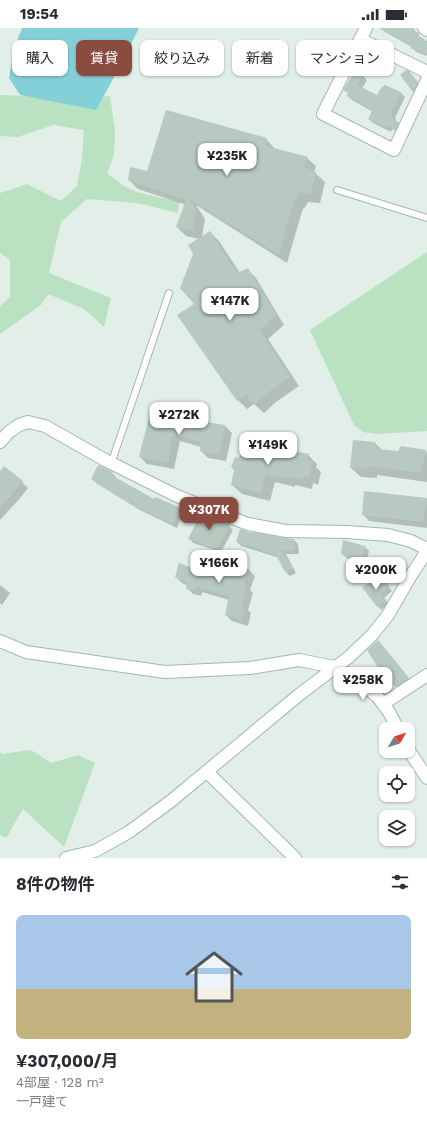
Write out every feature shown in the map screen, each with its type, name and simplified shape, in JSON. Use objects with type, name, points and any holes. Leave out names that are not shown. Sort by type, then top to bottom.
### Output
[{"type":"street","points":[[427,72],[363,33],[323,114],[394,150],[427,80]]},
{"type":"street","points":[[0,442],[9,432],[19,425],[28,422],[45,426],[111,464],[176,496],[248,524],[286,531],[347,532],[388,535],[411,541],[427,550],[388,615],[372,635],[349,657],[300,694],[171,801],[129,832],[95,851],[66,858]]},
{"type":"street","points":[[0,641],[26,652],[165,672],[250,668],[299,660],[335,667],[361,683],[377,696],[394,722]]},
{"type":"street","points":[[383,704],[427,675]]},
{"type":"street","points":[[414,758],[427,778]]},
{"type":"street","points":[[207,772],[294,858]]},
{"type":"lane","points":[[337,190],[427,218]]},
{"type":"lane","points":[[111,464],[169,293]]},
{"type":"green space","points":[[0,95],[74,98],[110,96],[115,131],[114,155],[107,173],[124,186],[137,192],[179,202],[178,213],[137,203],[87,199],[61,222],[49,273],[111,298],[104,327],[84,309],[48,294],[41,305],[0,334],[0,306],[10,297],[10,260],[0,253],[0,193],[27,184],[61,201],[77,186],[82,159],[84,130],[53,125],[18,137],[0,136]]},
{"type":"green space","points":[[427,252],[427,431],[376,434],[363,432],[354,425],[310,330]]},
{"type":"green space","points":[[31,750],[51,763],[78,755],[95,763],[64,847],[23,809],[6,838],[0,835],[0,752],[2,754]]},
{"type":"water","points":[[22,28],[139,28],[132,42],[132,40],[76,40],[76,76],[115,76],[96,110],[20,95],[9,78],[12,61],[12,76],[68,76],[68,40],[17,40]]},
{"type":"building","points":[[379,28],[415,28],[413,32],[427,41],[427,54],[410,48],[412,46]]},
{"type":"building","points":[[406,70],[409,71],[418,82],[412,91],[400,75]]},
{"type":"building","points":[[352,76],[362,76],[357,85],[377,95],[381,88],[385,85],[401,92],[391,113],[393,114],[391,118],[399,122],[395,130],[368,119],[372,111],[347,96],[348,93],[343,90]]},
{"type":"building","points":[[166,110],[267,138],[266,146],[308,157],[304,167],[316,172],[311,194],[299,193],[294,200],[279,255],[190,199],[196,209],[193,231],[176,227],[186,200],[128,180],[130,167],[147,171]]},
{"type":"building","points":[[210,231],[237,273],[248,268],[276,315],[260,330],[290,377],[267,393],[254,405],[246,394],[237,401],[177,315],[194,304],[180,288],[193,254],[188,245]]},
{"type":"building","points":[[150,413],[225,425],[219,455],[200,451],[200,442],[173,435],[168,463],[139,457]]},
{"type":"building","points":[[353,440],[375,442],[377,449],[398,451],[401,446],[426,450],[421,473],[368,466],[368,469],[350,468]]},
{"type":"building","points":[[247,441],[309,454],[307,460],[313,462],[309,477],[304,475],[303,480],[287,476],[286,479],[266,474],[261,493],[231,485],[234,470],[231,467],[235,457],[239,458]]},
{"type":"building","points":[[98,465],[113,472],[111,475],[154,499],[155,497],[179,507],[173,524],[134,506],[91,479]]},
{"type":"building","points":[[4,466],[23,481],[0,508],[0,471]]},
{"type":"building","points":[[364,491],[427,498],[423,522],[362,515]]},
{"type":"building","points":[[201,513],[230,525],[217,549],[188,539]]},
{"type":"building","points":[[240,529],[252,533],[294,539],[295,551],[282,550],[293,568],[285,572],[276,555],[236,542]]},
{"type":"building","points":[[343,540],[365,546],[362,560],[341,554]]},
{"type":"building","points":[[229,561],[249,569],[244,584],[247,586],[242,605],[245,606],[242,620],[225,615],[229,596],[196,587],[195,591],[186,589],[187,583],[175,577],[179,563],[192,568],[195,562],[205,564],[203,570],[224,577]]},
{"type":"building","points":[[383,579],[389,586],[381,594],[386,600],[377,607],[362,587],[369,583]]},
{"type":"building","points":[[378,640],[409,678],[395,687],[381,668],[379,669],[367,650]]}]
